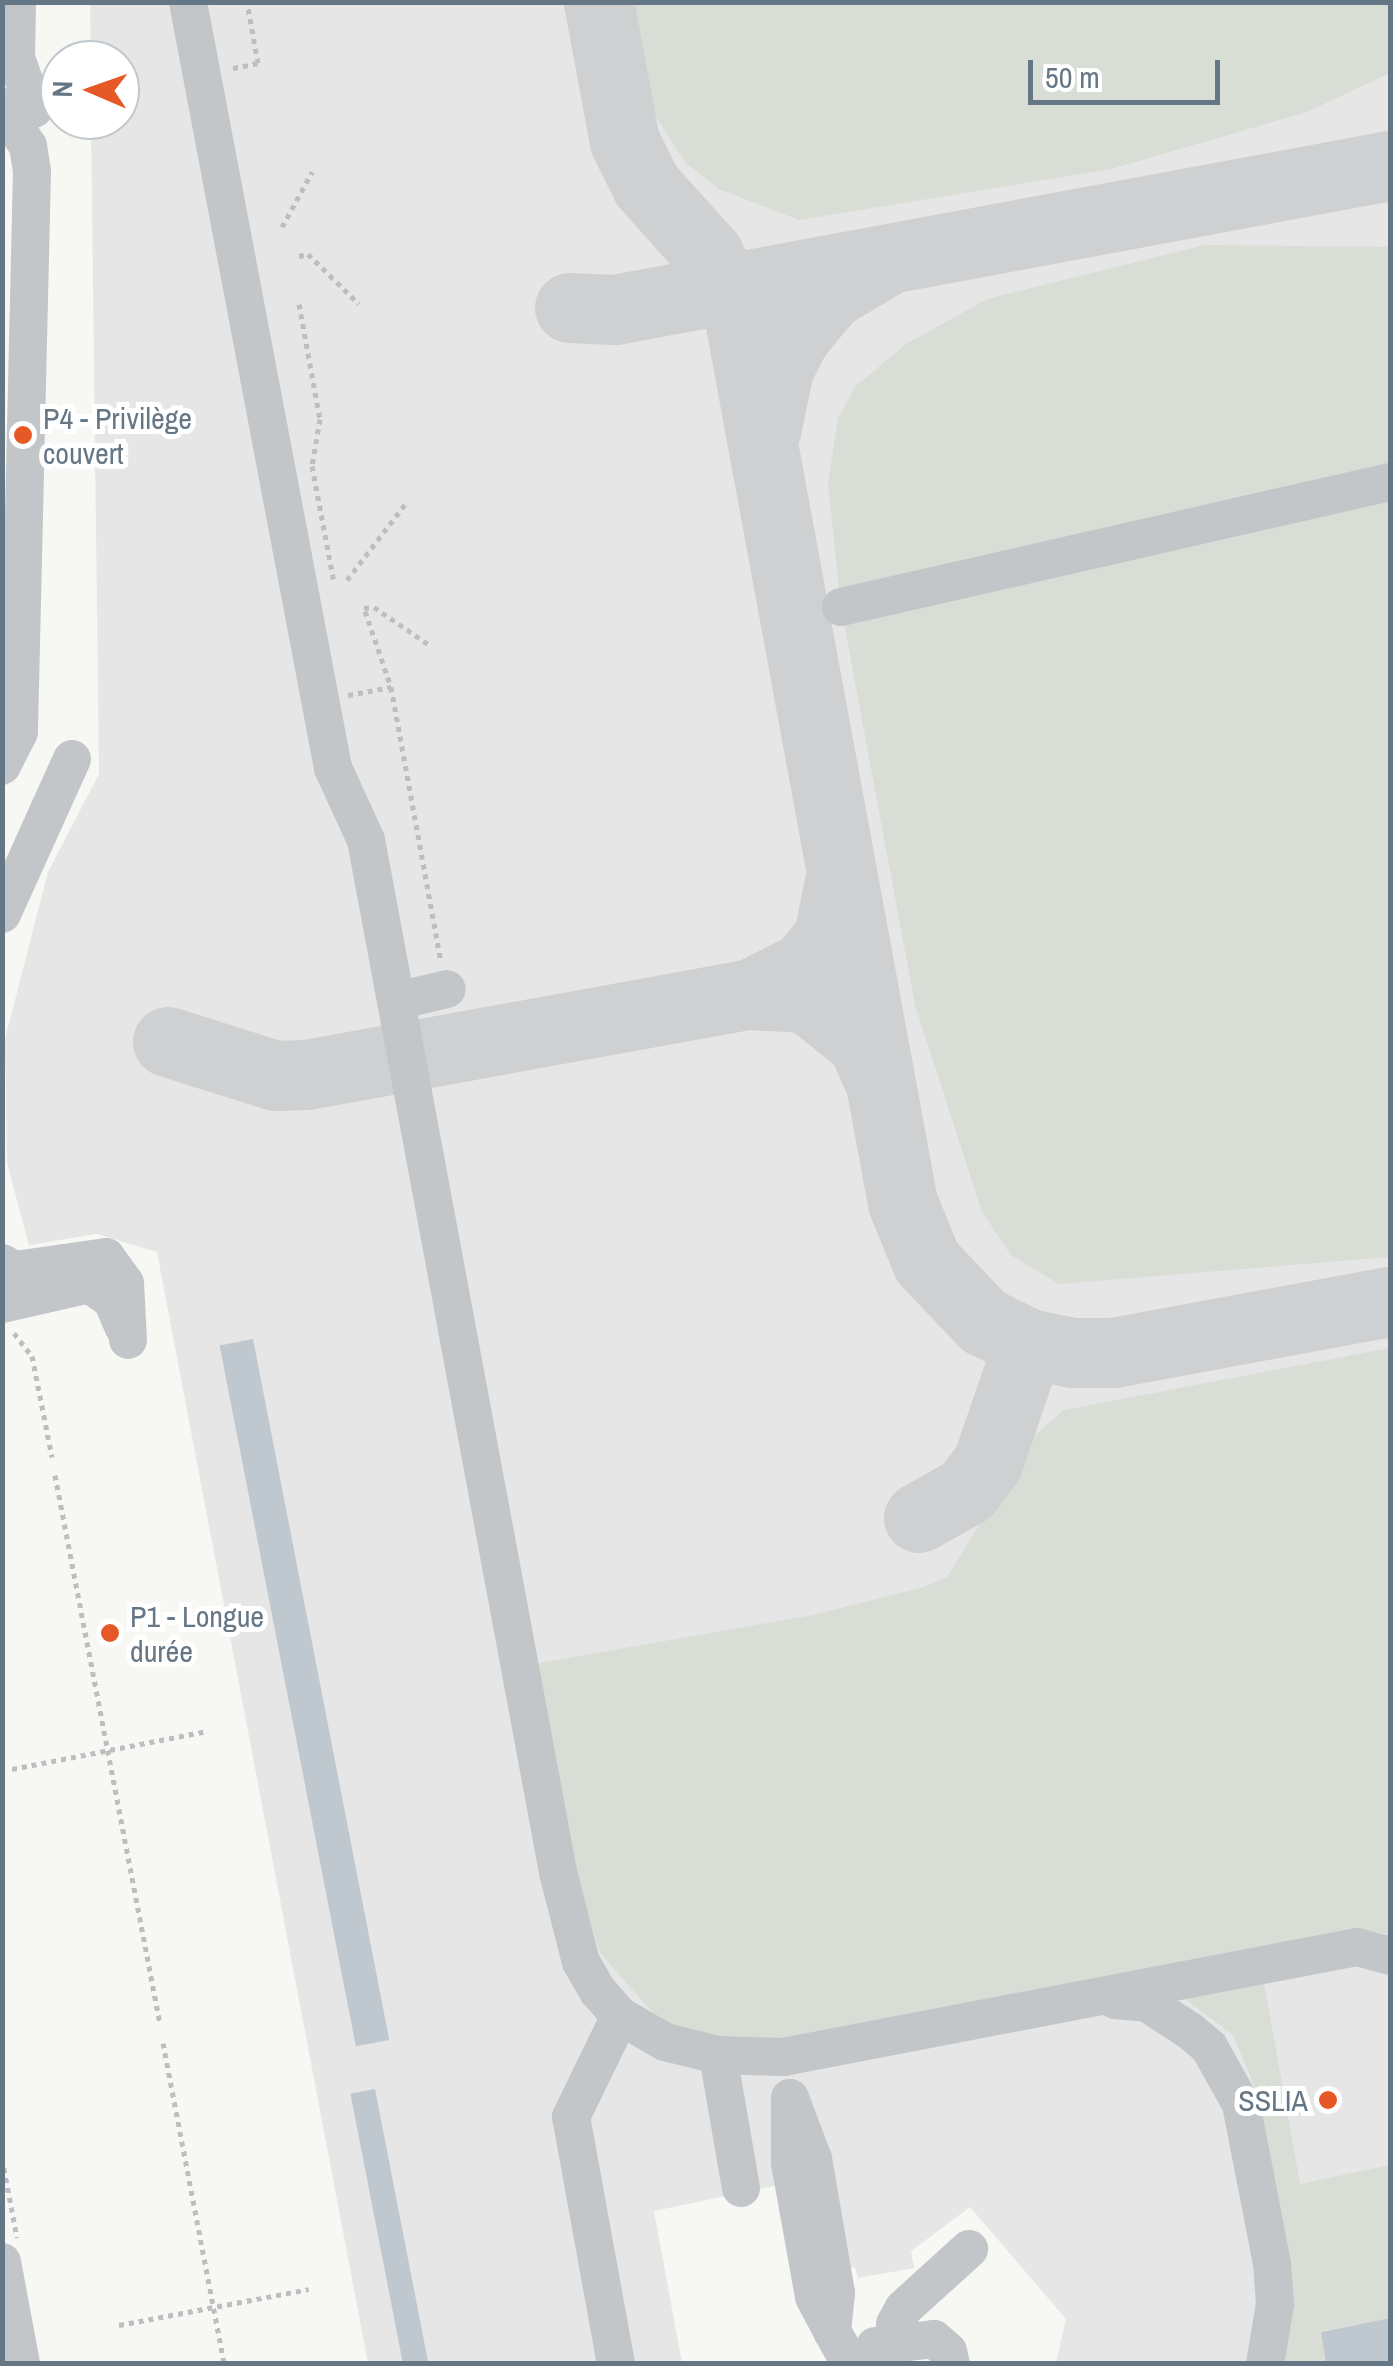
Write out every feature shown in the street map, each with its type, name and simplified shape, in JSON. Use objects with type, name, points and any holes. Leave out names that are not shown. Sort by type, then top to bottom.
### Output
[{"type":"street","points":[[2,766],[19,732],[32,170],[18,108],[18,2]]},
{"type":"street","points":[[188,2],[333,768],[366,840],[566,1911],[581,1962],[620,2016],[665,2042],[718,2055],[783,2057],[1103,1999],[1358,1947],[1390,1956]]},
{"type":"street","points":[[841,607],[1390,482]]},
{"type":"street","points":[[2,914],[37,825],[72,758]]},
{"type":"street","points":[[396,1000],[446,989]]},
{"type":"street","points":[[2,1263],[15,1270],[106,1257],[124,1283],[128,1340],[117,1289],[92,1272],[30,1282],[3,1308]]},
{"type":"street","points":[[1103,1999],[1147,2003],[1190,2032],[1210,2048],[1241,2104],[1272,2263],[1275,2304],[1265,2364]]},
{"type":"street","points":[[616,2364],[571,2117],[620,2016]]},
{"type":"street","points":[[718,2055],[742,2188]]},
{"type":"street","points":[[783,2057],[790,2098],[813,2159],[836,2293],[832,2330],[855,2362],[873,2346],[897,2340],[934,2339],[948,2351],[950,2364]]},
{"type":"street","points":[[897,2340],[895,2324],[904,2308],[969,2249]]},
{"type":"street","points":[[2,2262],[21,2364]]},
{"type":"path","points":[[282,227],[312,172]]},
{"type":"path","points":[[298,256],[308,254],[360,304]]},
{"type":"path","points":[[298,304],[320,419],[312,466],[334,582]]},
{"type":"path","points":[[347,580],[406,503]]},
{"type":"path","points":[[431,646],[374,606],[365,609],[391,687],[446,989]]},
{"type":"path","points":[[320,700],[391,687]]},
{"type":"path","points":[[3,1308],[32,1356],[52,1457]]},
{"type":"path","points":[[55,1475],[160,2024]]},
{"type":"path","points":[[12,1769],[203,1732]]},
{"type":"path","points":[[163,2043],[224,2364]]},
{"type":"path","points":[[119,2325],[310,2289]]},
{"type":"shaded area","points":[[90,3],[1390,3],[1390,2363],[1056,2363],[1066,2319],[970,2207],[911,2251],[914,2268],[858,2278],[855,2267],[793,2279],[779,2185],[654,2211],[682,2363],[368,2363],[157,1252],[97,1234],[29,1245],[7,1163],[5,1039],[48,872],[99,774],[91,140],[140,140],[140,40],[91,40]]},
{"type":"shaded area","points":[[633,3],[1390,3],[1390,73],[1307,112],[1111,169],[799,220],[719,189],[685,162],[653,112]]},
{"type":"shaded area","points":[[1205,245],[1390,247],[1390,1257],[1059,1284],[1011,1255],[982,1212],[915,1005],[841,607],[828,483],[838,418],[856,386],[906,344],[987,299]]},
{"type":"shaded area","points":[[253,1339],[389,2040],[356,2046],[220,1345]]},
{"type":"shaded area","points":[[1390,1348],[1390,1935],[1358,1929],[785,2038],[720,2039],[663,2024],[600,1953],[574,1868],[534,1664],[813,1615],[924,1587],[947,1577],[1034,1436],[1064,1410]]},
{"type":"shaded area","points":[[1263,1977],[1300,2184],[1390,2165],[1390,2318],[1321,2331],[1326,2363],[1277,2363],[1288,2250],[1255,2088],[1233,2035],[1184,1998]]},
{"type":"shaded area","points":[[375,2089],[428,2363],[403,2364],[350,2094]]},
{"type":"shaded area","points":[[1390,2318],[1390,2363],[1326,2363],[1321,2332]]},
{"type":"taxiway","points":[[599,2],[625,142],[647,186],[709,255],[739,314],[903,1203],[927,1262],[984,1322],[1029,1344],[1073,1353],[1114,1353],[1390,1302]]},
{"type":"taxiway","points":[[570,308],[615,310],[1390,166]]},
{"type":"taxiway","points":[[766,432],[779,369],[796,336],[830,295],[882,264]]},
{"type":"taxiway","points":[[841,877],[829,937],[805,967],[749,995],[807,998],[863,1043],[876,1073]]},
{"type":"taxiway","points":[[168,1042],[276,1076],[307,1075],[749,995]]},
{"type":"taxiway","points":[[919,1518],[967,1491],[988,1463],[1029,1344]]},
{"type":"place","name":"P4 - Privilège couvert","points":[[23,435]]},
{"type":"place","name":"P1 - Longue durée","points":[[110,1633]]},
{"type":"place","name":"SSLIA","points":[[1328,2100]]}]
